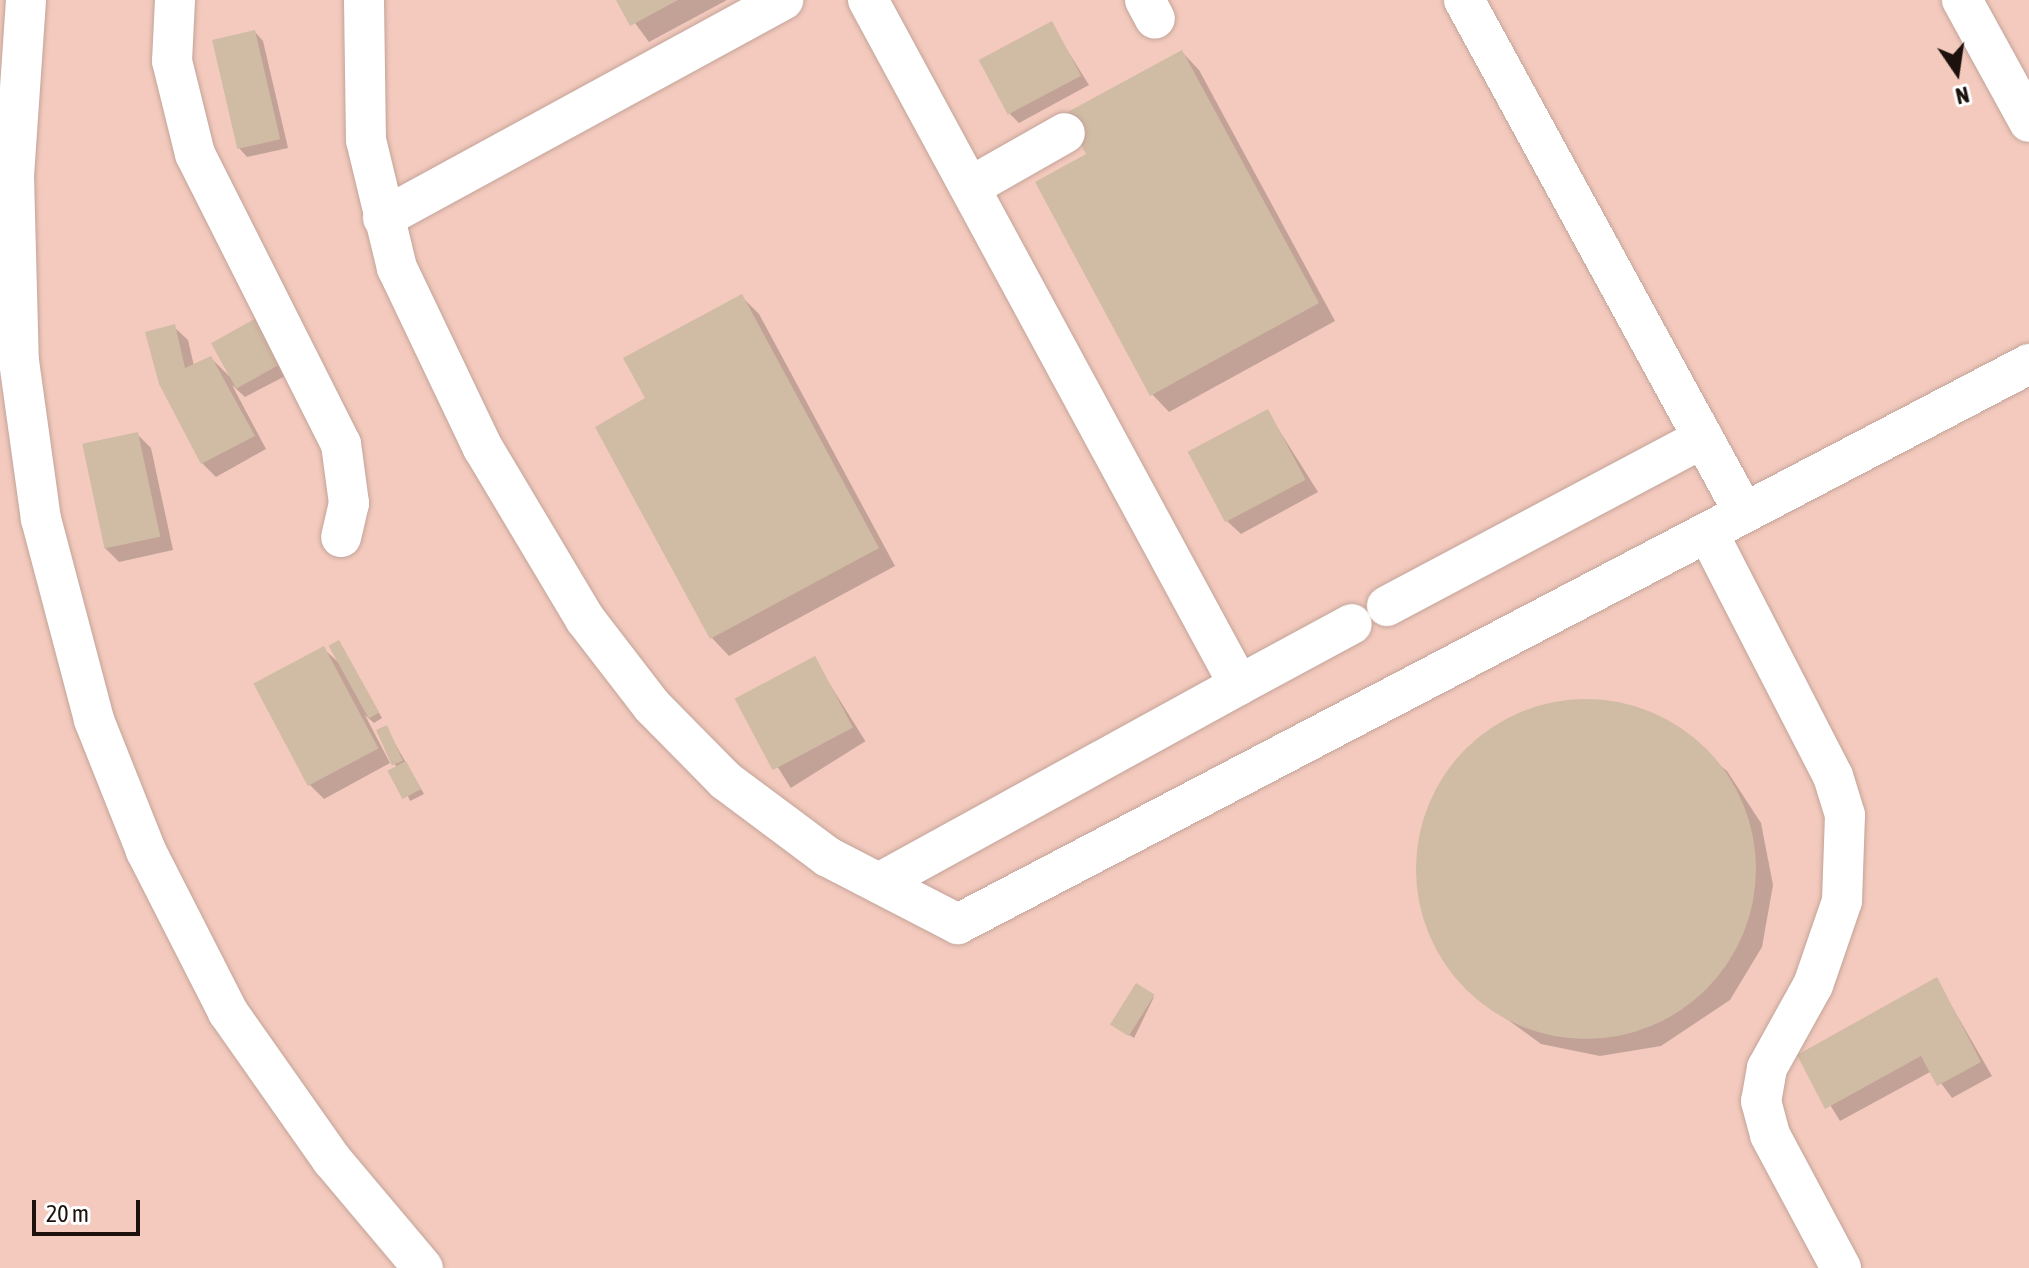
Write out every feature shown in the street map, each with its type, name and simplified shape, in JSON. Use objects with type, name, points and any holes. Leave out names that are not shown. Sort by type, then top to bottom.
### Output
[{"type":"street","points":[[26,0],[14,261],[41,519],[109,765],[190,943],[284,1096],[423,1268]]},
{"type":"street","points":[[175,0],[172,61],[195,154],[341,444],[349,503],[341,537]]},
{"type":"street","points":[[364,0],[363,116],[383,218],[406,291],[460,405],[600,642],[726,781],[828,857],[958,924],[2029,364]]},
{"type":"street","points":[[383,218],[783,0]]},
{"type":"street","points":[[868,0],[1239,685]]},
{"type":"street","points":[[1464,0],[1744,513]]},
{"type":"street","points":[[1962,0],[2029,122]]},
{"type":"street","points":[[970,187],[1065,133]]},
{"type":"street","points":[[1387,606],[1703,438]]},
{"type":"street","points":[[0,462],[41,519]]},
{"type":"street","points":[[1708,533],[1833,776],[1845,815],[1842,901],[1813,985],[1767,1068],[1761,1101],[1770,1135],[1841,1268]]},
{"type":"street","points":[[879,883],[1352,624]]},
{"type":"shaded area","points":[[0,0],[2029,0],[2029,1268],[0,1268]]},
{"type":"building","points":[[616,0],[678,0],[630,26]]},
{"type":"building","points":[[1052,21],[1081,76],[1008,115],[979,60]]},
{"type":"building","points":[[255,30],[280,139],[237,149],[212,40]]},
{"type":"building","points":[[1182,50],[1319,303],[1150,396],[1035,182],[1086,154],[1064,114]]},
{"type":"building","points":[[742,294],[879,548],[710,639],[595,427],[645,398],[623,358]]},
{"type":"building","points":[[260,316],[285,361],[236,389],[211,343]]},
{"type":"building","points":[[175,324],[185,368],[211,356],[255,436],[201,464],[159,384],[145,332]]},
{"type":"building","points":[[1268,409],[1306,480],[1225,522],[1188,452]]},
{"type":"building","points":[[138,432],[160,537],[104,549],[82,444]]},
{"type":"building","points":[[339,640],[379,713],[369,718],[329,646]]},
{"type":"building","points":[[324,646],[378,748],[308,786],[253,684]]},
{"type":"building","points":[[815,656],[853,728],[773,770],[735,699]]},
{"type":"building","points":[[1569,699],[1603,699],[1635,706],[1681,727],[1718,761],[1736,789],[1749,820],[1756,852],[1756,886],[1749,918],[1736,949],[1718,977],[1694,1001],[1666,1019],[1635,1032],[1603,1039],[1569,1039],[1537,1032],[1491,1011],[1454,977],[1436,949],[1423,918],[1416,886],[1416,852],[1423,820],[1444,774],[1478,737],[1506,719],[1537,706]]},
{"type":"building","points":[[387,725],[403,761],[392,766],[376,730]]},
{"type":"building","points":[[406,761],[421,789],[402,799],[387,771]]},
{"type":"building","points":[[1937,977],[1981,1062],[1937,1086],[1921,1056],[1825,1109],[1797,1055]]},
{"type":"building","points":[[1136,983],[1155,995],[1129,1036],[1110,1025]]}]
